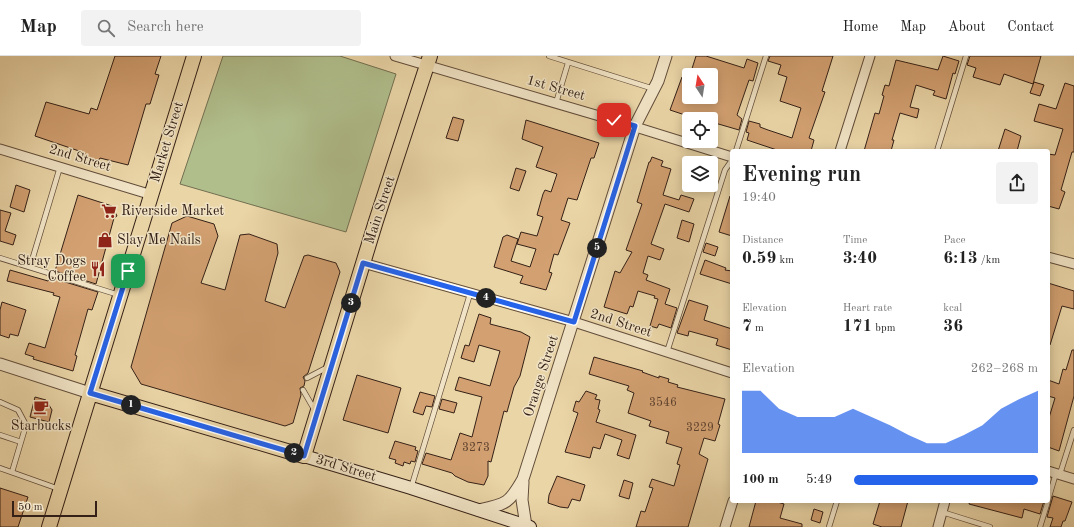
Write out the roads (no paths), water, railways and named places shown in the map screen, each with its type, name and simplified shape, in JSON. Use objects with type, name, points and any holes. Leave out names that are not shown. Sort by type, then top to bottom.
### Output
[{"type":"main road","name":"Market Street","points":[[49,527],[194,56]]},
{"type":"main road","name":"Main Street","points":[[304,456],[316,412],[428,61]]},
{"type":"main road","name":"3rd Street","points":[[90,393],[411,488],[478,510],[505,523],[528,526]]},
{"type":"street","name":"1st Street","points":[[395,56],[428,61],[556,103],[730,156]]},
{"type":"street","name":"Orange Street","points":[[528,526],[522,500],[524,479],[635,126],[654,89],[666,56]]},
{"type":"street","points":[[841,149],[870,56]]},
{"type":"street","name":"2nd Street","points":[[0,149],[152,195]]},
{"type":"street","points":[[1051,259],[1074,264]]},
{"type":"street","name":"2nd Street","points":[[363,263],[574,322],[730,372]]},
{"type":"street","name":"3rd Street","points":[[0,364],[90,393]]},
{"type":"street","points":[[1055,473],[1074,479]]},
{"type":"street","name":"Orange Street","points":[[478,510],[502,505],[512,498],[524,479]]},
{"type":"street","points":[[725,527],[732,503]]},
{"type":"street","points":[[938,527],[944,503]]},
{"type":"lane","points":[[549,56],[654,89]]},
{"type":"lane","points":[[737,149],[766,56]]},
{"type":"lane","points":[[938,149],[966,56]]},
{"type":"lane","points":[[556,103],[568,62]]},
{"type":"lane","points":[[666,352],[725,170],[730,163]]},
{"type":"lane","points":[[30,267],[60,167]]},
{"type":"lane","points":[[0,258],[120,295]]},
{"type":"lane","points":[[411,488],[470,294]]},
{"type":"lane","points":[[307,378],[332,365]]},
{"type":"lane","points":[[303,390],[316,412]]},
{"type":"lane","points":[[0,402],[18,410],[26,425],[12,472]]},
{"type":"lane","points":[[1050,492],[1055,473],[1074,430]]},
{"type":"lane","points":[[0,435],[21,442]]},
{"type":"lane","points":[[0,468],[60,490]]},
{"type":"lane","points":[[828,527],[836,503]]},
{"type":"lane","points":[[1040,527],[1047,503]]},
{"type":"lane","points":[[942,512],[990,527]]},
{"type":"place","name":"Riverside Market","points":[[109,211]]},
{"type":"place","name":"Slay Me Nails","points":[[105,240]]},
{"type":"place","name":"Stray Dogs Coffee","points":[[98,269]]},
{"type":"place","name":"Starbucks","points":[[41,407]]}]
